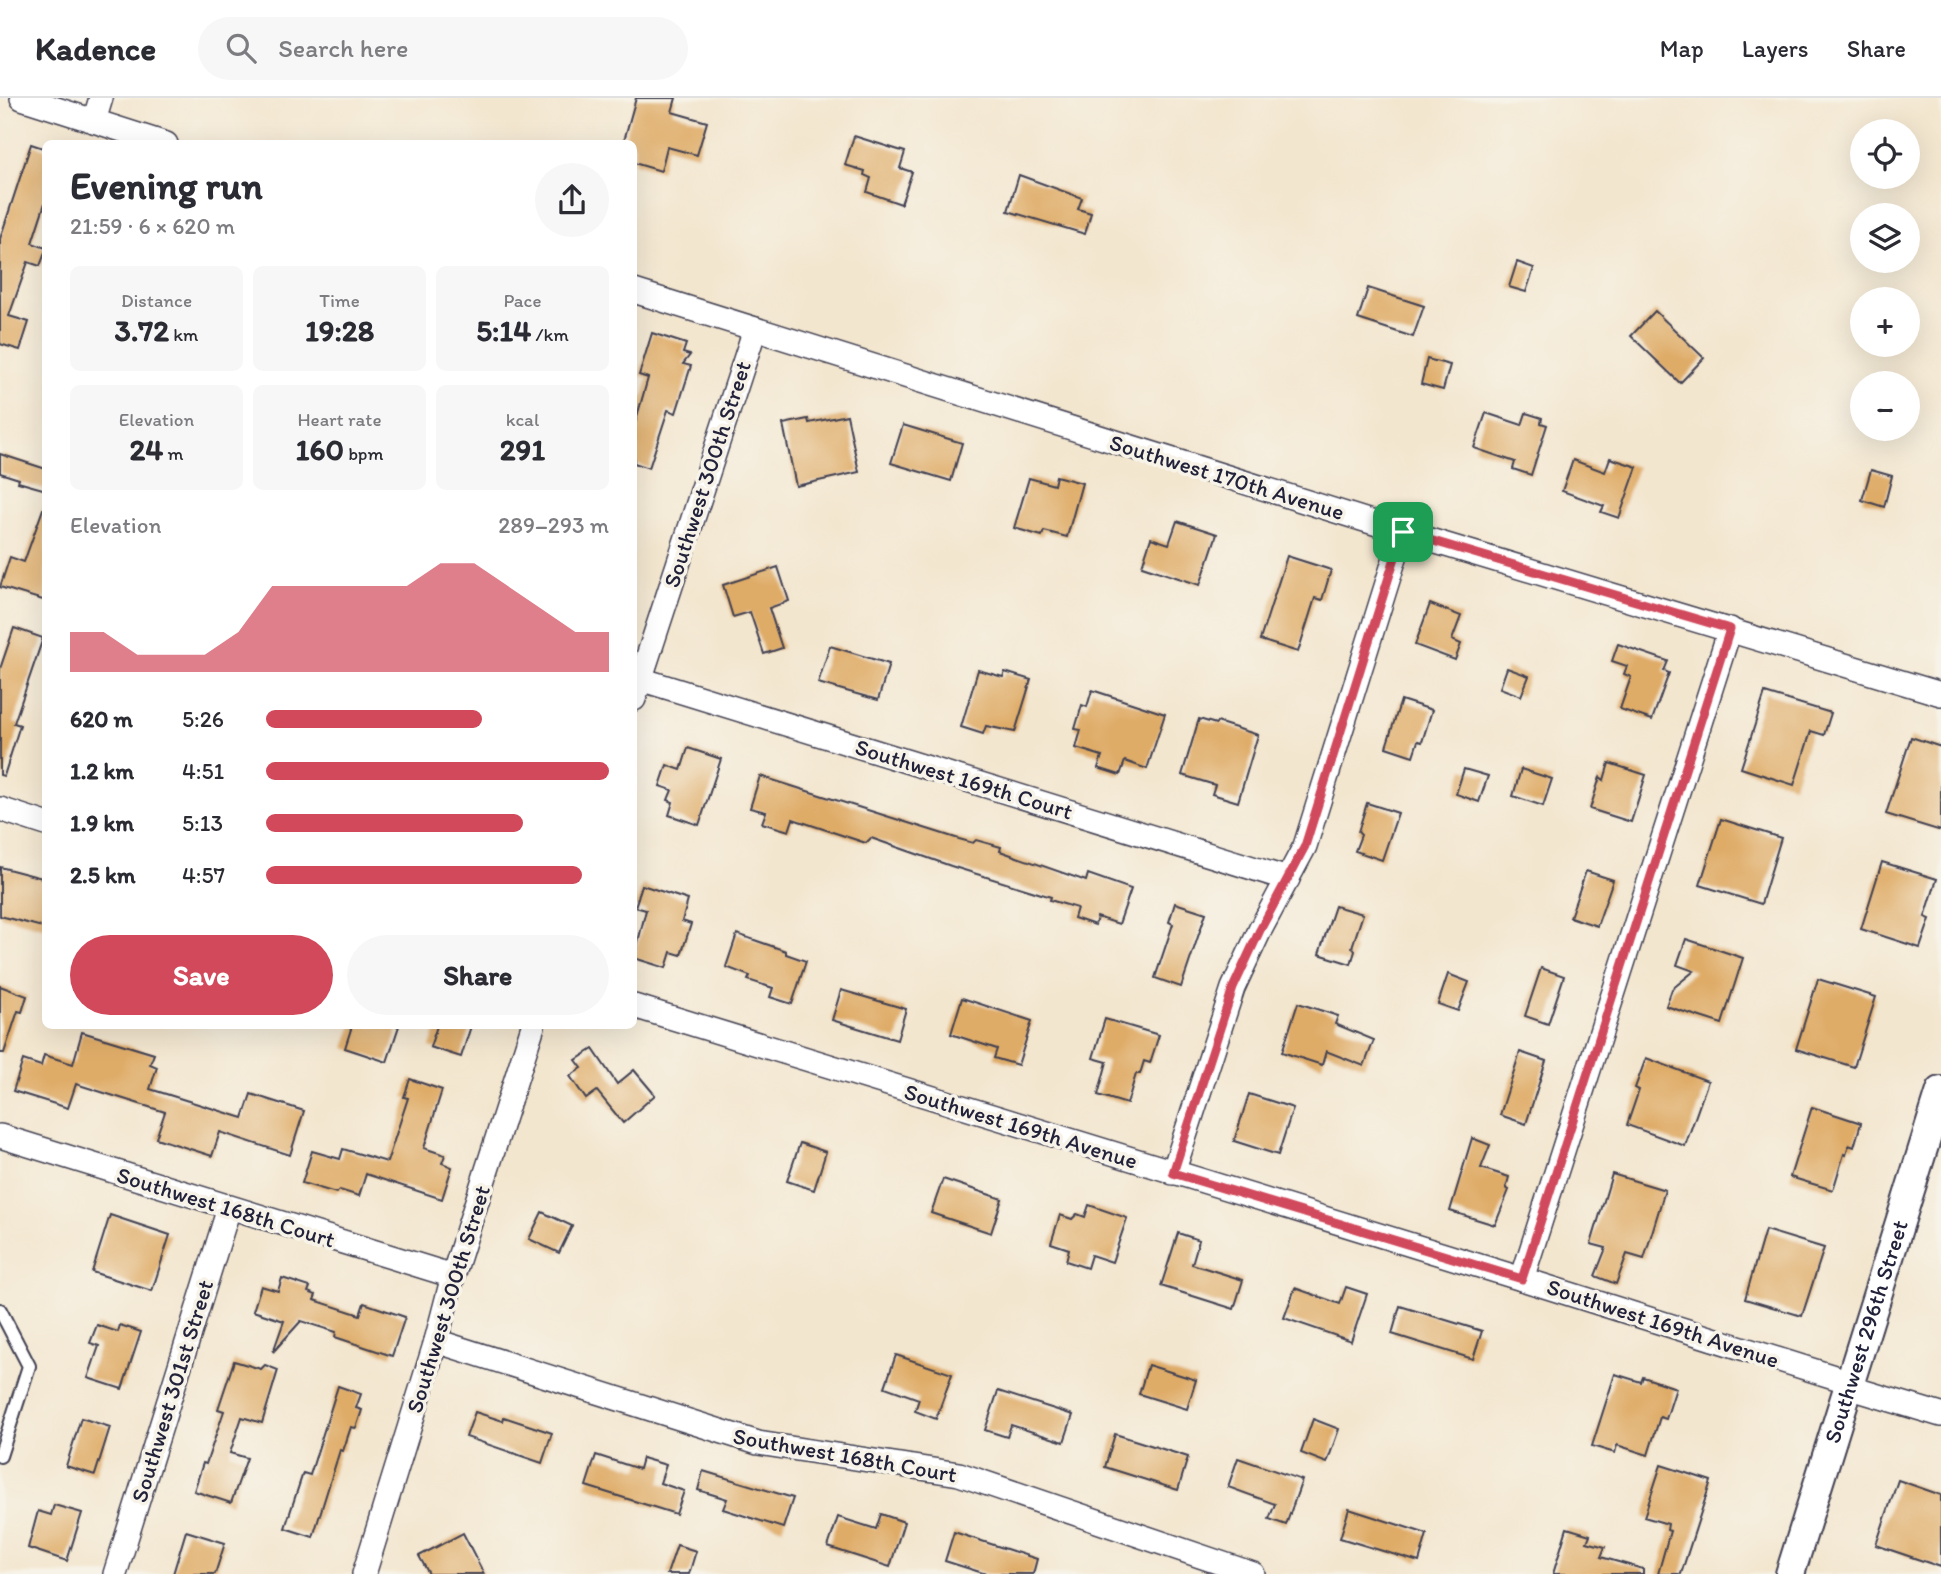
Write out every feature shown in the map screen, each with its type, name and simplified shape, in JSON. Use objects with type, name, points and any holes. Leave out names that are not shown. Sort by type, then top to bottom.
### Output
[{"type":"street","points":[[22,98],[153,140]]},
{"type":"street","points":[[94,121],[101,98]]},
{"type":"street","name":"Southwest 170th Avenue","points":[[637,292],[1403,532],[1941,694]]},
{"type":"street","name":"Southwest 300th Street","points":[[637,689],[755,329]]},
{"type":"street","points":[[1173,1173],[1233,988],[1260,930],[1305,846],[1403,532]]},
{"type":"street","points":[[1522,1279],[1730,629]]},
{"type":"street","name":"Southwest 169th Court","points":[[637,689],[1288,879]]},
{"type":"street","points":[[0,809],[42,821]]},
{"type":"street","name":"Southwest 169th Avenue","points":[[637,1007],[1522,1279],[1941,1415]]},
{"type":"street","name":"Southwest 300th Street","points":[[364,1574],[453,1276],[532,1029]]},
{"type":"street","name":"Southwest 296th Street","points":[[1790,1574],[1941,1091]]},
{"type":"street","name":"Southwest 168th Court","points":[[0,1136],[453,1276]]},
{"type":"street","name":"Southwest 301st Street","points":[[116,1574],[229,1208]]},
{"type":"street","name":"Southwest 168th Court","points":[[436,1340],[758,1443],[959,1474],[1253,1574]]},
{"type":"lane","points":[[0,1310],[29,1366],[0,1456]]},
{"type":"building","points":[[636,98],[676,98],[672,112],[707,122],[697,155],[667,147],[661,171],[637,164],[637,140],[624,140]]},
{"type":"building","points":[[854,136],[905,152],[900,168],[912,172],[901,204],[867,192],[871,178],[864,175],[865,171],[845,165]]},
{"type":"building","points":[[31,144],[42,148],[42,212],[32,243],[42,247],[42,261],[40,266],[28,262],[9,316],[29,322],[20,350],[0,344],[0,239]]},
{"type":"building","points":[[1019,175],[1082,198],[1078,209],[1091,213],[1085,234],[1008,211]]},
{"type":"building","points":[[1517,262],[1534,268],[1526,292],[1509,287]]},
{"type":"building","points":[[1368,288],[1424,306],[1413,337],[1358,319]]},
{"type":"building","points":[[1655,311],[1704,358],[1680,383],[1631,336]]},
{"type":"building","points":[[652,333],[686,344],[683,353],[690,355],[683,364],[691,366],[676,413],[668,410],[649,468],[637,464],[637,416],[648,378],[639,375]]},
{"type":"building","points":[[1427,359],[1450,365],[1443,390],[1421,384]]},
{"type":"building","points":[[1486,413],[1522,425],[1526,413],[1542,418],[1541,423],[1547,425],[1531,475],[1513,469],[1515,462],[1474,448]]},
{"type":"building","points":[[847,415],[859,472],[796,486],[783,424],[808,419],[809,423]]},
{"type":"building","points":[[903,425],[962,443],[951,481],[891,463]]},
{"type":"building","points":[[0,454],[42,468],[42,489],[18,482],[19,479],[0,473]]},
{"type":"building","points":[[1610,458],[1637,467],[1619,518],[1601,512],[1604,506],[1562,491],[1573,460],[1605,472]]},
{"type":"building","points":[[1871,470],[1892,476],[1884,507],[1862,500]]},
{"type":"building","points":[[1056,476],[1082,483],[1067,537],[1044,531],[1042,536],[1014,528],[1029,478],[1054,485]]},
{"type":"building","points":[[42,512],[42,600],[0,587],[10,557],[24,562]]},
{"type":"building","points":[[1177,521],[1217,534],[1200,585],[1142,566],[1151,538],[1169,544]]},
{"type":"building","points":[[1287,556],[1331,570],[1322,600],[1315,598],[1298,652],[1260,640]]},
{"type":"building","points":[[778,567],[789,601],[769,608],[782,648],[764,654],[750,612],[733,617],[723,585]]},
{"type":"building","points":[[1430,604],[1461,616],[1452,640],[1461,644],[1455,660],[1415,645]]},
{"type":"building","points":[[14,628],[42,638],[14,723],[20,725],[4,776],[0,775],[0,669]]},
{"type":"building","points":[[1618,644],[1668,661],[1664,671],[1669,673],[1652,720],[1620,709],[1631,677],[1624,674],[1627,666],[1612,661]]},
{"type":"building","points":[[830,646],[889,664],[878,700],[818,683]]},
{"type":"building","points":[[1507,668],[1529,676],[1521,696],[1500,688]]},
{"type":"building","points":[[978,670],[1003,677],[1005,672],[1031,680],[1015,732],[986,726],[983,734],[961,727]]},
{"type":"building","points":[[1092,690],[1165,714],[1147,769],[1125,761],[1120,775],[1098,768],[1102,756],[1076,748],[1081,730],[1075,729],[1082,705],[1087,707]]},
{"type":"building","points":[[1765,693],[1831,713],[1824,735],[1811,731],[1794,785],[1741,768]]},
{"type":"building","points":[[1401,700],[1432,710],[1422,742],[1418,741],[1413,756],[1386,747]]},
{"type":"building","points":[[1199,719],[1258,735],[1238,802],[1212,794],[1215,785],[1182,775]]},
{"type":"building","points":[[1911,737],[1941,747],[1941,831],[1886,814]]},
{"type":"building","points":[[688,748],[721,759],[699,825],[669,815],[673,802],[668,800],[672,790],[660,786],[667,765],[681,770]]},
{"type":"building","points":[[1609,763],[1646,775],[1631,822],[1590,809],[1600,777],[1604,780]]},
{"type":"building","points":[[1464,769],[1488,776],[1479,802],[1456,794]]},
{"type":"building","points":[[1521,769],[1552,779],[1543,806],[1513,796]]},
{"type":"building","points":[[760,776],[959,839],[973,843],[976,840],[1001,847],[1000,851],[1086,881],[1088,874],[1131,889],[1119,924],[1097,917],[1095,925],[1074,918],[1077,908],[1050,900],[1051,897],[871,838],[866,843],[793,819],[789,831],[762,823],[766,812],[750,808]]},
{"type":"building","points":[[1367,803],[1398,813],[1382,860],[1355,851]]},
{"type":"building","points":[[1721,819],[1781,838],[1761,904],[1700,885]]},
{"type":"building","points":[[1882,862],[1937,879],[1925,917],[1930,919],[1920,948],[1861,929]]},
{"type":"building","points":[[0,867],[42,878],[42,927],[0,916]]},
{"type":"building","points":[[1586,871],[1613,880],[1597,926],[1570,917]]},
{"type":"building","points":[[642,885],[688,900],[682,921],[691,924],[681,955],[671,952],[666,968],[637,959],[637,946],[646,910],[637,908]]},
{"type":"building","points":[[1175,903],[1206,913],[1181,987],[1155,978],[1173,924],[1169,922]]},
{"type":"building","points":[[1335,906],[1363,914],[1352,947],[1355,951],[1351,964],[1319,954]]},
{"type":"building","points":[[737,934],[806,961],[792,1004],[770,997],[773,988],[748,980],[750,976],[726,967]]},
{"type":"building","points":[[1686,939],[1743,958],[1722,1024],[1666,1006],[1672,989],[1694,971],[1677,965]]},
{"type":"building","points":[[1541,968],[1564,976],[1548,1024],[1525,1016]]},
{"type":"building","points":[[1448,974],[1469,982],[1458,1011],[1438,1004]]},
{"type":"building","points":[[1818,979],[1876,997],[1854,1067],[1796,1049]]},
{"type":"building","points":[[0,986],[27,996],[22,1012],[18,1011],[4,1053],[0,1053]]},
{"type":"building","points":[[841,990],[906,1009],[897,1040],[832,1020]]},
{"type":"building","points":[[962,998],[1032,1021],[1018,1065],[994,1058],[997,1049],[951,1034]]},
{"type":"building","points":[[1298,1003],[1338,1016],[1335,1024],[1374,1040],[1364,1066],[1326,1051],[1322,1065],[1282,1052]]},
{"type":"building","points":[[1105,1019],[1159,1035],[1150,1063],[1144,1061],[1140,1074],[1136,1074],[1127,1104],[1098,1095],[1107,1062],[1093,1058]]},
{"type":"building","points":[[351,1029],[398,1029],[387,1062],[345,1048]]},
{"type":"building","points":[[436,1029],[470,1029],[461,1057],[430,1047]]},
{"type":"building","points":[[82,1032],[154,1054],[150,1064],[157,1067],[150,1089],[243,1118],[251,1094],[304,1111],[290,1155],[220,1132],[212,1156],[156,1138],[165,1112],[76,1084],[68,1108],[13,1091],[23,1060],[41,1066],[44,1055],[73,1064]]},
{"type":"building","points":[[593,1049],[617,1084],[634,1070],[655,1095],[623,1123],[597,1091],[586,1099],[570,1076],[582,1068],[576,1060]]},
{"type":"building","points":[[1520,1052],[1546,1061],[1526,1124],[1500,1115]]},
{"type":"building","points":[[1646,1058],[1708,1081],[1685,1146],[1627,1125],[1639,1090],[1635,1088]]},
{"type":"building","points":[[410,1079],[442,1090],[424,1148],[445,1155],[442,1163],[452,1167],[442,1199],[366,1174],[359,1196],[340,1190],[336,1193],[302,1183],[312,1151],[340,1159],[343,1149],[387,1162],[408,1098],[404,1097]]},
{"type":"building","points":[[1249,1094],[1293,1108],[1278,1155],[1234,1141]]},
{"type":"building","points":[[1812,1107],[1861,1123],[1854,1147],[1849,1145],[1846,1155],[1844,1154],[1833,1190],[1790,1177]]},
{"type":"building","points":[[1472,1138],[1490,1145],[1481,1168],[1509,1177],[1506,1188],[1509,1190],[1495,1225],[1450,1211]]},
{"type":"building","points":[[800,1143],[826,1152],[814,1190],[787,1181]]},
{"type":"building","points":[[1612,1174],[1665,1190],[1644,1259],[1627,1254],[1616,1284],[1595,1276],[1606,1248],[1591,1244]]},
{"type":"building","points":[[943,1179],[1002,1199],[991,1233],[931,1213]]},
{"type":"building","points":[[1089,1205],[1127,1218],[1112,1262],[1091,1255],[1087,1268],[1066,1261],[1069,1249],[1051,1243],[1060,1215],[1072,1219],[1077,1214],[1085,1217]]},
{"type":"building","points":[[542,1212],[572,1226],[559,1253],[529,1239]]},
{"type":"building","points":[[110,1215],[170,1235],[152,1291],[92,1272]]},
{"type":"building","points":[[1765,1230],[1824,1248],[1802,1316],[1745,1299]]},
{"type":"building","points":[[1178,1233],[1199,1240],[1192,1264],[1243,1280],[1234,1309],[1161,1286]]},
{"type":"building","points":[[282,1278],[310,1287],[308,1292],[316,1295],[314,1300],[360,1315],[364,1303],[405,1317],[392,1356],[335,1337],[336,1332],[301,1321],[273,1352],[284,1321],[253,1311],[261,1286],[278,1291]]},
{"type":"building","points":[[1346,1287],[1367,1294],[1351,1341],[1284,1318],[1295,1288],[1340,1304]]},
{"type":"building","points":[[1400,1306],[1482,1331],[1473,1359],[1392,1334]]},
{"type":"building","points":[[97,1325],[118,1332],[120,1325],[141,1332],[122,1389],[88,1378],[99,1346],[90,1343]]},
{"type":"building","points":[[896,1355],[952,1374],[936,1419],[915,1411],[919,1399],[885,1387]]},
{"type":"building","points":[[234,1361],[261,1369],[265,1365],[278,1370],[262,1423],[242,1417],[230,1453],[247,1458],[231,1503],[194,1491],[224,1411],[218,1409]]},
{"type":"building","points":[[1148,1365],[1196,1380],[1187,1409],[1139,1394]]},
{"type":"building","points":[[1615,1374],[1641,1382],[1643,1377],[1676,1388],[1666,1419],[1660,1417],[1648,1455],[1617,1445],[1615,1453],[1592,1446]]},
{"type":"building","points":[[338,1386],[361,1394],[356,1408],[362,1410],[356,1428],[351,1427],[343,1451],[340,1450],[313,1537],[285,1528],[303,1473],[310,1475]]},
{"type":"building","points":[[998,1391],[1073,1415],[1064,1442],[1011,1425],[1007,1437],[985,1430]]},
{"type":"building","points":[[475,1412],[503,1421],[504,1417],[552,1433],[542,1463],[466,1437]]},
{"type":"building","points":[[81,1418],[110,1427],[95,1475],[66,1466]]},
{"type":"building","points":[[1313,1419],[1339,1429],[1327,1463],[1301,1453]]},
{"type":"building","points":[[1115,1434],[1188,1457],[1178,1490],[1105,1467]]},
{"type":"building","points":[[596,1455],[639,1469],[642,1458],[666,1465],[660,1483],[684,1491],[676,1514],[586,1486]]},
{"type":"building","points":[[1238,1458],[1302,1480],[1286,1525],[1269,1519],[1275,1504],[1228,1487]]},
{"type":"building","points":[[1661,1465],[1711,1481],[1681,1574],[1658,1574],[1670,1531],[1667,1530],[1668,1524],[1644,1517]]},
{"type":"building","points":[[703,1471],[793,1498],[783,1528],[723,1509],[727,1499],[698,1490]]},
{"type":"building","points":[[1898,1480],[1941,1495],[1941,1567],[1876,1545]]},
{"type":"building","points":[[54,1505],[82,1513],[67,1561],[28,1548],[38,1511],[51,1515]]},
{"type":"building","points":[[1349,1509],[1427,1534],[1419,1562],[1340,1538]]},
{"type":"building","points":[[881,1514],[904,1522],[890,1567],[828,1547],[838,1517],[876,1529]]},
{"type":"building","points":[[1567,1528],[1590,1535],[1587,1542],[1605,1547],[1601,1557],[1643,1569],[1643,1574],[1553,1574]]},
{"type":"building","points":[[186,1531],[225,1543],[215,1574],[173,1574]]},
{"type":"building","points":[[954,1532],[1037,1559],[1033,1574],[986,1574],[945,1561]]},
{"type":"building","points":[[463,1533],[484,1574],[429,1574],[419,1556]]},
{"type":"building","points":[[677,1545],[696,1551],[689,1574],[667,1574]]},
{"type":"route","points":[[1403,532],[1730,629],[1522,1279],[1173,1173],[1233,988],[1260,930],[1305,846],[1403,532]]}]
